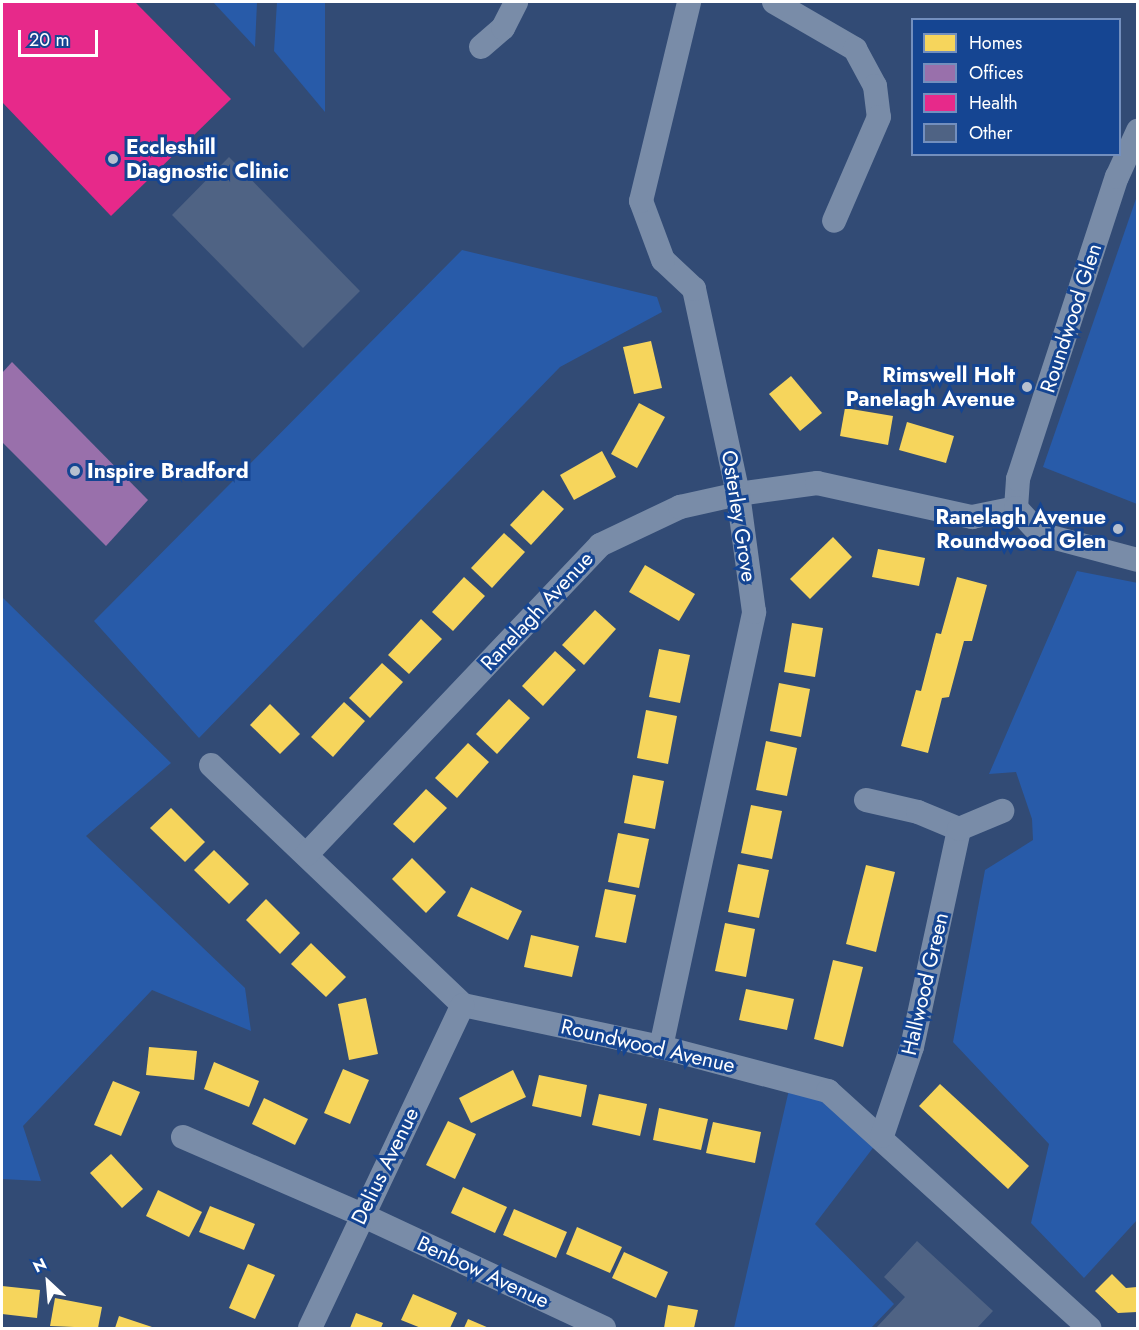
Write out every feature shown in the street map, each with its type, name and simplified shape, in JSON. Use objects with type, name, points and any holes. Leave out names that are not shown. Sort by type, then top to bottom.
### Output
[{"type":"street","points":[[481,47],[503,28],[516,2]]},
{"type":"street","name":"Osterley Grove","points":[[661,1047],[754,612],[738,494],[694,289],[663,260],[641,201],[689,2]]},
{"type":"street","points":[[774,2],[855,49],[875,86],[879,117],[834,221]]},
{"type":"street","name":"Roundwood Glen","points":[[1016,508],[1018,479],[1118,177],[1137,131]]},
{"type":"street","name":"Ranelagh Avenue","points":[[307,854],[600,545],[680,507],[738,494],[817,483],[972,517],[1016,508]]},
{"type":"street","points":[[1016,508],[1040,534],[1137,560]]},
{"type":"street","points":[[211,765],[463,1005]]},
{"type":"street","points":[[866,800],[918,812],[958,829],[1002,811]]},
{"type":"street","name":"Hallwood Green","points":[[882,1136],[912,1047],[958,829]]},
{"type":"street","name":"Roundwood Avenue","points":[[463,1005],[661,1047],[828,1091],[882,1136],[1089,1329]]},
{"type":"street","name":"Delius Avenue","points":[[310,1329],[463,1005]]},
{"type":"street","name":"Benbow Avenue","points":[[183,1137],[362,1215],[604,1329]]},
{"type":"shaded area","points":[[213,2],[257,2],[255,47]]},
{"type":"shaded area","points":[[277,2],[325,2],[325,112],[274,51]]},
{"type":"shaded area","points":[[1137,196],[1137,504],[1043,467]]},
{"type":"shaded area","points":[[462,250],[657,297],[662,312],[560,367],[199,738],[94,621]]},
{"type":"shaded area","points":[[1077,571],[1138,583],[1137,1220],[1084,1278],[1031,1223],[1049,1144],[953,1042],[985,870],[1033,840],[1032,819],[1016,772],[989,774]]},
{"type":"shaded area","points":[[2,597],[171,763],[86,836],[245,988],[251,1031],[152,990],[23,1126],[41,1181],[2,1179]]},
{"type":"shaded area","points":[[791,1081],[882,1136],[815,1224],[894,1304],[871,1328],[734,1328]]},
{"type":"building: Homes","points":[[651,341],[662,388],[634,394],[623,347]]},
{"type":"building: Homes","points":[[791,376],[822,413],[800,431],[769,394]]},
{"type":"building: Homes","points":[[639,403],[665,417],[637,468],[611,454]]},
{"type":"building: Homes","points":[[845,408],[893,416],[888,445],[840,436]]},
{"type":"building: Homes","points":[[907,422],[954,436],[946,463],[899,450]]},
{"type":"building: Homes","points":[[602,451],[616,477],[574,500],[560,475]]},
{"type":"building: Homes","points":[[543,490],[564,509],[531,545],[510,525]]},
{"type":"building: Homes","points":[[504,533],[525,552],[492,588],[471,568]]},
{"type":"building: Homes","points":[[833,537],[852,557],[810,599],[790,579]]},
{"type":"building: Homes","points":[[878,549],[925,558],[919,586],[872,577]]},
{"type":"building: Homes","points":[[645,565],[695,594],[679,621],[629,592]]},
{"type":"building: Homes","points":[[464,577],[485,596],[453,631],[432,612]]},
{"type":"building: Homes","points":[[957,577],[987,585],[972,641],[964,641],[949,697],[942,698],[928,753],[901,746],[916,690],[921,691],[936,633],[941,634]]},
{"type":"building: Homes","points":[[595,610],[616,629],[584,665],[562,645]]},
{"type":"building: Homes","points":[[421,619],[442,639],[409,674],[388,655]]},
{"type":"building: Homes","points":[[792,623],[823,628],[815,677],[784,672]]},
{"type":"building: Homes","points":[[659,649],[690,655],[680,703],[649,697]]},
{"type":"building: Homes","points":[[555,651],[576,670],[543,706],[522,686]]},
{"type":"building: Homes","points":[[382,663],[403,682],[370,718],[349,698]]},
{"type":"building: Homes","points":[[779,683],[810,689],[801,737],[770,731]]},
{"type":"building: Homes","points":[[509,699],[530,718],[497,754],[476,734]]},
{"type":"building: Homes","points":[[344,702],[365,721],[333,757],[311,737]]},
{"type":"building: Homes","points":[[270,704],[300,734],[280,754],[250,725]]},
{"type":"building: Homes","points":[[646,710],[677,716],[668,764],[637,758]]},
{"type":"building: Homes","points":[[766,741],[797,748],[787,796],[756,790]]},
{"type":"building: Homes","points":[[468,743],[489,762],[457,798],[435,778]]},
{"type":"building: Homes","points":[[633,775],[664,781],[655,829],[624,823]]},
{"type":"building: Homes","points":[[426,789],[447,808],[414,843],[393,824]]},
{"type":"building: Homes","points":[[751,805],[782,811],[772,859],[741,853]]},
{"type":"building: Homes","points":[[171,808],[205,842],[185,862],[150,828]]},
{"type":"building: Homes","points":[[618,833],[649,839],[639,888],[608,882]]},
{"type":"building: Homes","points":[[214,850],[249,884],[229,904],[194,870]]},
{"type":"building: Homes","points":[[412,858],[446,892],[426,913],[392,879]]},
{"type":"building: Homes","points":[[738,864],[769,870],[759,918],[728,912]]},
{"type":"building: Homes","points":[[866,865],[895,872],[876,952],[846,944]]},
{"type":"building: Homes","points":[[471,887],[522,911],[508,940],[457,916]]},
{"type":"building: Homes","points":[[605,889],[636,895],[626,943],[595,937]]},
{"type":"building: Homes","points":[[266,899],[300,933],[280,954],[246,920]]},
{"type":"building: Homes","points":[[725,923],[755,929],[746,977],[715,971]]},
{"type":"building: Homes","points":[[531,935],[579,946],[572,977],[524,967]]},
{"type":"building: Homes","points":[[311,943],[346,977],[326,997],[291,964]]},
{"type":"building: Homes","points":[[833,960],[863,967],[843,1047],[814,1039]]},
{"type":"building: Homes","points":[[746,989],[794,999],[787,1030],[739,1020]]},
{"type":"building: Homes","points":[[366,998],[378,1054],[349,1060],[338,1004]]},
{"type":"building: Homes","points":[[149,1047],[197,1051],[194,1080],[146,1075]]},
{"type":"building: Homes","points":[[214,1062],[259,1081],[249,1107],[204,1089]]},
{"type":"building: Homes","points":[[343,1069],[369,1080],[350,1124],[324,1113]]},
{"type":"building: Homes","points":[[513,1070],[526,1097],[471,1123],[459,1098]]},
{"type":"building: Homes","points":[[539,1075],[587,1085],[581,1117],[532,1106]]},
{"type":"building: Homes","points":[[113,1081],[140,1092],[121,1136],[94,1125]]},
{"type":"building: Homes","points":[[940,1084],[1029,1166],[1008,1189],[919,1106]]},
{"type":"building: Homes","points":[[599,1094],[647,1104],[640,1136],[592,1125]]},
{"type":"building: Homes","points":[[264,1098],[308,1119],[295,1145],[252,1124]]},
{"type":"building: Homes","points":[[659,1108],[708,1119],[701,1150],[653,1140]]},
{"type":"building: Homes","points":[[448,1121],[476,1134],[455,1179],[426,1165]]},
{"type":"building: Homes","points":[[713,1122],[761,1132],[755,1163],[706,1153]]},
{"type":"building: Homes","points":[[111,1154],[143,1189],[122,1208],[90,1173]]},
{"type":"building: Homes","points":[[463,1187],[507,1207],[495,1233],[451,1213]]},
{"type":"building: Homes","points":[[158,1190],[202,1212],[189,1237],[146,1216]]},
{"type":"building: Homes","points":[[210,1206],[255,1224],[244,1250],[199,1232]]},
{"type":"building: Homes","points":[[514,1209],[567,1232],[556,1258],[503,1235]]},
{"type":"building: Homes","points":[[577,1227],[622,1247],[610,1273],[566,1254]]},
{"type":"building: Homes","points":[[624,1252],[668,1272],[656,1298],[612,1278]]},
{"type":"building: Homes","points":[[248,1264],[275,1275],[255,1319],[229,1308]]},
{"type":"building: Homes","points":[[1112,1274],[1126,1288],[1137,1287],[1137,1312],[1118,1313],[1095,1291]]},
{"type":"building: Homes","points":[[2,1286],[40,1290],[37,1318],[2,1314]]},
{"type":"building: Homes","points":[[413,1294],[457,1313],[450,1328],[421,1328],[401,1320]]},
{"type":"building: Homes","points":[[55,1298],[102,1307],[98,1328],[50,1326]]},
{"type":"building: Homes","points":[[668,1305],[698,1310],[694,1328],[664,1328]]},
{"type":"building: Homes","points":[[356,1313],[383,1323],[381,1328],[350,1328]]},
{"type":"building: Homes","points":[[119,1316],[155,1328],[115,1328]]},
{"type":"building: Homes","points":[[468,1319],[489,1328],[464,1328]]},
{"type":"building: Offices","name":"Inspire Bradford","points":[[12,362],[148,500],[106,546],[2,442],[2,373]]},
{"type":"building: Health","name":"Eccleshill Diagnostic Clinic","points":[[2,2],[135,2],[231,99],[111,216],[2,102]]},
{"type":"building: Other","points":[[229,157],[360,291],[303,348],[172,215]]},
{"type":"building: Other","points":[[917,1241],[993,1311],[977,1328],[876,1328],[905,1297],[884,1277]]},
{"type":"place","name":"Eccleshill Diagnostic Clinic","points":[[113,159]]},
{"type":"place","name":"Rimswell Holt Panelagh Avenue","points":[[1027,387]]},
{"type":"place","name":"Inspire Bradford","points":[[75,471]]},
{"type":"place","name":"Ranelagh Avenue Roundwood Glen","points":[[1118,529]]}]
